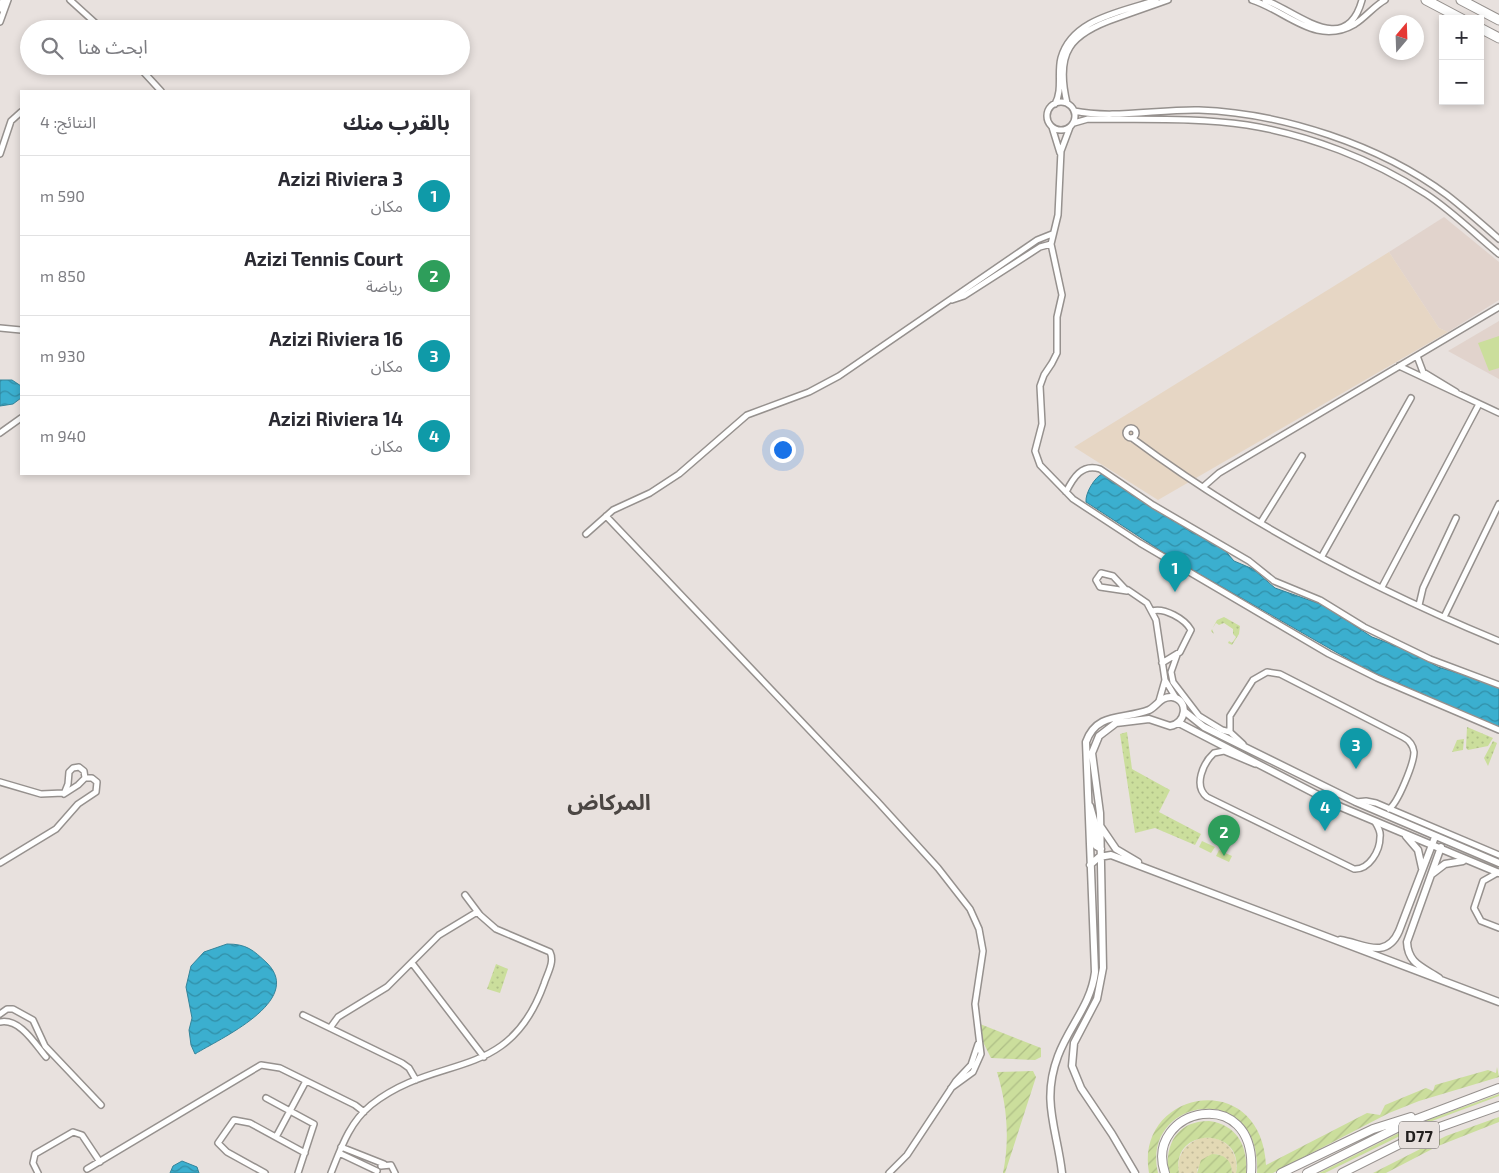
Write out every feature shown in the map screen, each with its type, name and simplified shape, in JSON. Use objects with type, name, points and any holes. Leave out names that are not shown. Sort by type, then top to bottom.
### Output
[{"type":"highway","points":[[1426,0],[1454,15]]},
{"type":"highway","points":[[1460,0],[1499,20]]},
{"type":"highway","points":[[1484,30],[1499,38]]},
{"type":"main road","name":"D77","points":[[1307,1173],[1428,1114],[1499,1088]]},
{"type":"main road","name":"D77","points":[[1342,1173],[1429,1131],[1499,1106]]},
{"type":"main road","points":[[1164,1171],[1164,1147],[1174,1128],[1192,1116],[1208,1113],[1229,1119],[1245,1133],[1252,1152],[1251,1173]]},
{"type":"main road","points":[[1282,1173],[1373,1129],[1428,1114]]},
{"type":"main road","points":[[1351,1173],[1358,1164]]},
{"type":"street","points":[[0,9],[3,0]]},
{"type":"street","points":[[0,22],[8,0]]},
{"type":"street","points":[[70,0],[92,20]]},
{"type":"street","points":[[1060,157],[1047,115],[1058,96],[1062,57],[1067,44],[1077,32],[1094,22],[1156,0]]},
{"type":"street","points":[[1168,0],[1095,25],[1076,38],[1068,51],[1064,65],[1067,104],[1074,111],[1211,111],[1267,118],[1311,130],[1364,150],[1414,174],[1446,195],[1499,239]]},
{"type":"street","points":[[1252,0],[1274,8],[1305,28],[1324,32],[1340,30],[1351,26],[1385,0]]},
{"type":"street","points":[[1265,0],[1311,25],[1332,28],[1349,22],[1358,10],[1362,0]]},
{"type":"street","points":[[146,75],[160,90]]},
{"type":"street","points":[[1055,104],[1067,104]]},
{"type":"street","points":[[1074,111],[1072,125],[1064,139],[1060,157],[1058,210],[1050,244],[1062,295],[1057,317],[1057,352],[1041,382],[1042,424],[1036,455],[1042,468],[1066,492],[1160,556],[1329,654],[1377,678],[1499,730]]},
{"type":"street","points":[[0,154],[10,121],[20,113]]},
{"type":"street","points":[[1052,127],[1059,130],[1088,119],[1218,122],[1262,128],[1308,139],[1368,162],[1411,185],[1440,204],[1499,254]]},
{"type":"street","points":[[988,278],[1041,237],[1052,234]]},
{"type":"street","points":[[586,534],[606,516],[679,474],[747,415],[821,387],[952,300],[1040,247],[1050,244]]},
{"type":"street","points":[[1203,487],[1219,473],[1499,307]]},
{"type":"street","points":[[0,328],[20,330]]},
{"type":"street","points":[[1417,356],[1423,372],[1458,394]]},
{"type":"street","points":[[1399,366],[1499,414]]},
{"type":"street","points":[[1322,556],[1411,398]]},
{"type":"street","points":[[1382,587],[1479,404]]},
{"type":"street","points":[[0,433],[20,419]]},
{"type":"street","points":[[1132,438],[1203,487],[1322,556],[1444,618],[1499,641]]},
{"type":"street","points":[[1262,522],[1302,456]]},
{"type":"street","points":[[1066,492],[1082,470],[1091,467],[1100,469],[1153,505],[1249,562],[1274,581],[1315,597],[1364,627],[1430,660],[1499,685]]},
{"type":"street","points":[[1444,618],[1499,504]]},
{"type":"street","points":[[606,516],[884,808],[966,902],[976,922],[982,944],[982,966],[975,1004],[978,1040],[974,1061],[951,1088],[913,1146],[889,1173]]},
{"type":"street","points":[[1419,605],[1423,588],[1456,518]]},
{"type":"street","points":[[1128,590],[1100,587],[1096,582],[1096,578],[1101,574],[1108,574],[1143,599],[1152,611],[1157,624],[1165,680],[1176,698],[1181,702],[1184,711],[1198,724],[1356,802],[1443,841],[1499,863]]},
{"type":"street","points":[[1152,611],[1166,611],[1191,628],[1191,635],[1177,655],[1171,672],[1173,682],[1199,716],[1222,730],[1230,732],[1236,739],[1260,755]]},
{"type":"street","points":[[1162,662],[1177,655]]},
{"type":"street","points":[[1230,732],[1230,716],[1253,680],[1264,673],[1280,674],[1403,737],[1411,743],[1413,758],[1396,802],[1389,809]]},
{"type":"street","points":[[1158,721],[1155,712],[1165,680]]},
{"type":"street","points":[[1062,1173],[1052,1124],[1050,1090],[1061,1049],[1086,1006],[1094,979],[1096,958],[1085,751],[1090,733],[1107,719],[1142,712],[1167,697],[1176,698]]},
{"type":"street","points":[[1179,723],[1184,711]]},
{"type":"street","points":[[1135,1173],[1112,1134],[1080,1088],[1072,1066],[1074,1043],[1094,1007],[1102,976],[1101,826],[1099,794],[1092,758],[1096,740],[1105,730],[1116,723],[1140,719],[1158,721],[1170,726],[1179,723],[1258,765],[1375,822],[1499,872]]},
{"type":"street","points":[[1258,765],[1224,751],[1217,751],[1211,756],[1200,778],[1200,790],[1207,798],[1354,869],[1367,866],[1379,844],[1380,834],[1375,822]]},
{"type":"street","points":[[63,793],[71,769],[81,768],[85,778]]},
{"type":"street","points":[[0,782],[41,794],[63,793],[74,788],[85,778],[95,779],[98,785],[96,792],[78,804],[56,829],[0,863]]},
{"type":"street","points":[[1356,802],[1369,801],[1499,855]]},
{"type":"street","points":[[1088,803],[1094,820],[1096,846],[1101,853],[1111,855],[1331,940],[1499,1002]]},
{"type":"street","points":[[1101,826],[1116,848],[1147,869]]},
{"type":"street","points":[[1405,835],[1418,850],[1422,871]]},
{"type":"street","points":[[1331,940],[1346,940],[1374,948],[1390,943],[1400,931],[1435,837]]},
{"type":"street","points":[[1443,841],[1409,934],[1407,946],[1411,958],[1416,964],[1446,983]]},
{"type":"street","points":[[1090,865],[1101,853]]},
{"type":"street","points":[[1431,874],[1448,863],[1467,860]]},
{"type":"street","points":[[1499,872],[1483,881],[1474,908],[1482,921],[1499,928]]},
{"type":"street","points":[[331,1173],[348,1132],[364,1112],[386,1094],[416,1080],[484,1057],[508,1041],[525,1022],[539,996],[552,958],[546,949],[503,932],[477,912],[466,895]]},
{"type":"street","points":[[330,1028],[338,1017],[381,991],[439,935],[477,912]]},
{"type":"street","points":[[412,963],[484,1057]]},
{"type":"street","points":[[0,1014],[7,1009],[14,1009],[32,1020],[45,1046],[101,1105]]},
{"type":"street","points":[[303,1015],[402,1063],[409,1068],[416,1080]]},
{"type":"street","points":[[0,1022],[9,1022],[18,1026],[46,1057]]},
{"type":"street","points":[[87,1169],[255,1067],[274,1066],[355,1105],[364,1112]]},
{"type":"street","points":[[276,1137],[306,1081]]},
{"type":"street","points":[[266,1098],[314,1124],[298,1173]]},
{"type":"street","points":[[264,1173],[227,1152],[218,1144],[234,1120],[243,1120],[305,1153]]},
{"type":"street","points":[[38,1173],[33,1163],[35,1154],[75,1132],[82,1135],[100,1162]]},
{"type":"street","points":[[341,1147],[377,1172],[384,1164]]},
{"type":"street","points":[[339,1153],[391,1165],[395,1173]]},
{"type":"shaded area","points":[[1444,217],[1499,262],[1499,300],[1448,332],[1439,328],[1389,252]]},
{"type":"shaded area","points":[[1389,252],[1439,328],[1448,332],[1158,500],[1074,447]]},
{"type":"shaded area","points":[[1499,321],[1499,379],[1448,351]]},
{"type":"green space","points":[[1499,336],[1499,368],[1489,371],[1478,343]]},
{"type":"green space","points":[[1224,617],[1240,626],[1239,634],[1232,645],[1228,643],[1229,641],[1232,643],[1236,637],[1233,634],[1233,629],[1224,623],[1219,625],[1216,623],[1212,628],[1217,620]]},
{"type":"green space","points":[[1467,727],[1493,738],[1488,746],[1468,750],[1466,748]]},
{"type":"green space","points":[[1127,732],[1132,769],[1170,790],[1159,812],[1201,834],[1195,845],[1155,828],[1135,833],[1120,734]]},
{"type":"green space","points":[[1464,739],[1463,750],[1452,752],[1457,740]]},
{"type":"green space","points":[[1493,741],[1497,743],[1488,766],[1484,758]]},
{"type":"green space","points":[[1202,841],[1215,847],[1211,853],[1199,847]]},
{"type":"green space","points":[[1219,850],[1232,856],[1229,862],[1216,856]]},
{"type":"green space","points":[[496,964],[508,969],[500,993],[487,989]]},
{"type":"green space","points":[[980,1024],[1041,1048],[1041,1057],[1035,1060],[991,1058],[983,1042]]},
{"type":"green space","points":[[1497,1067],[1499,1077],[1419,1101],[1389,1113],[1273,1173],[1257,1173],[1253,1143],[1241,1122],[1223,1111],[1203,1109],[1183,1115],[1167,1128],[1157,1147],[1158,1173],[1149,1173],[1150,1145],[1160,1123],[1178,1108],[1200,1101],[1223,1102],[1244,1113],[1259,1134],[1266,1165],[1367,1113],[1380,1115],[1385,1105],[1426,1088],[1433,1091],[1435,1085],[1488,1070],[1496,1073]]},
{"type":"green space","points":[[1033,1071],[1036,1077],[1005,1173],[1003,1173],[1007,1135],[1005,1109],[997,1072]]},
{"type":"green space","points":[[1499,1094],[1499,1096],[1424,1124],[1325,1173],[1319,1173],[1417,1124]]},
{"type":"green space","points":[[1499,1117],[1499,1122],[1438,1146],[1386,1173],[1373,1173],[1446,1136]]},
{"type":"green space","points":[[1209,1121],[1227,1127],[1239,1139],[1245,1154],[1246,1173],[1236,1173],[1236,1158],[1230,1147],[1220,1140],[1208,1138],[1195,1140],[1185,1147],[1179,1158],[1179,1173],[1168,1173],[1169,1153],[1175,1136],[1189,1125]]},
{"type":"green space","points":[[1212,1154],[1220,1155],[1229,1161],[1232,1173],[1197,1173],[1201,1160]]},
{"type":"sand","points":[[1209,1137],[1216,1139],[1228,1146],[1235,1158],[1237,1165],[1236,1173],[1232,1173],[1231,1166],[1225,1158],[1215,1154],[1197,1169],[1197,1173],[1179,1173],[1179,1161],[1183,1151],[1190,1143]]},
{"type":"water","points":[[0,380],[12,380],[20,385],[20,399],[13,404],[0,406]]},
{"type":"water","points":[[1102,474],[1188,530],[1222,547],[1234,561],[1253,569],[1275,588],[1323,605],[1372,637],[1407,650],[1438,667],[1499,686],[1499,728],[1362,667],[1175,560],[1086,502],[1091,486],[1096,478]]},
{"type":"water","points":[[227,944],[240,945],[249,949],[267,963],[276,977],[275,991],[267,1005],[254,1017],[238,1029],[195,1054],[191,1045],[189,1030],[192,1018],[186,987],[191,966],[204,952]]},
{"type":"water","points":[[182,1161],[197,1167],[199,1173],[170,1173],[173,1166]]},
{"type":"place","name":"Azizi Riviera 3","points":[[1175,592]]},
{"type":"place","name":"Azizi Riviera 16","points":[[1356,769]]},
{"type":"place","name":"Azizi Riviera 14","points":[[1325,831]]},
{"type":"place","name":"Azizi Tennis Court","points":[[1224,856]]},
{"type":"district","name":"المركاض","points":[[609,801]]}]
